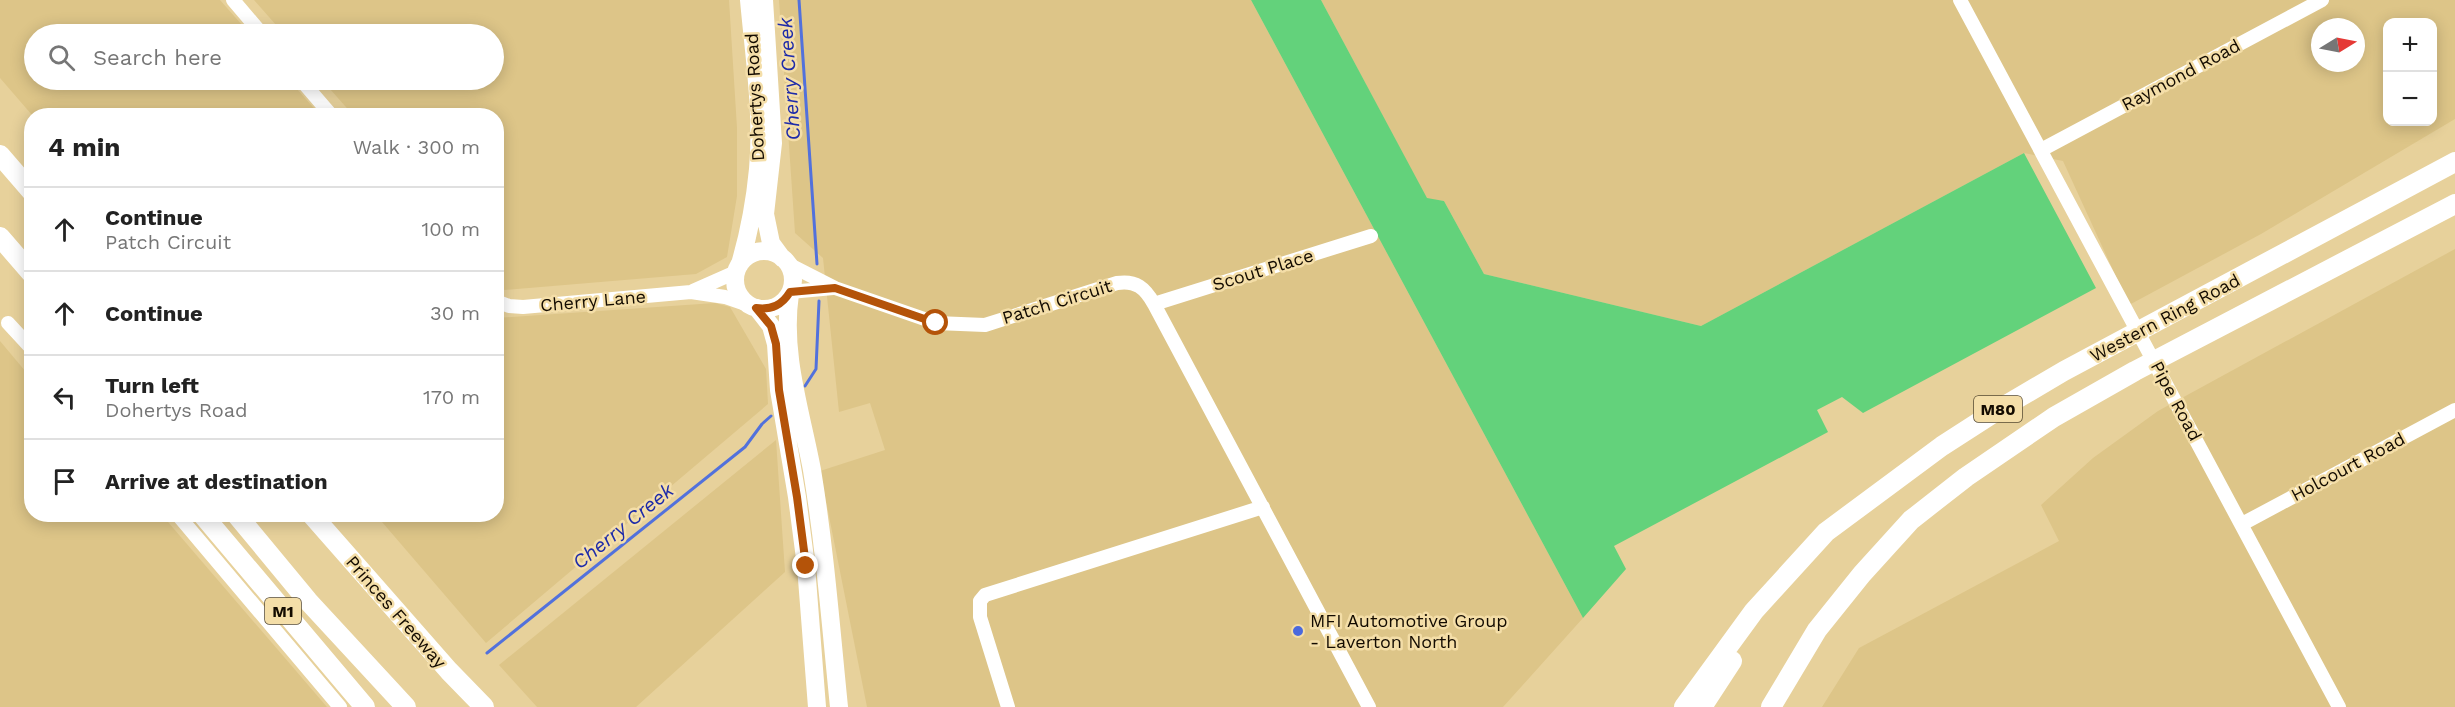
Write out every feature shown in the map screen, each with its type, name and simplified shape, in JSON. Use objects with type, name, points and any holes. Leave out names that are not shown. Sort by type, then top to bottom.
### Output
[{"type":"highway","points":[[2397,194],[2455,154]]},
{"type":"highway","points":[[0,155],[24,183]]},
{"type":"highway","name":"Western Ring Road","points":[[1885,489],[1942,446],[2001,408],[2120,341],[2455,162]]},
{"type":"highway","name":"Western Ring Road","points":[[1911,520],[2023,437],[2135,371],[2454,205]]},
{"type":"highway","points":[[0,237],[24,266]]},
{"type":"highway","points":[[1683,707],[1754,610],[1826,531],[1885,489]]},
{"type":"highway","points":[[1702,707],[1762,618],[1796,577],[1831,538],[1885,489]]},
{"type":"highway","points":[[1771,707],[1817,630],[1862,574],[1911,520]]},
{"type":"highway","points":[[1786,707],[1825,638],[1911,520]]},
{"type":"highway","name":"M1","points":[[209,522],[365,707]]},
{"type":"highway","name":"M1","points":[[243,522],[308,601],[406,707]]},
{"type":"highway","name":"Princes Freeway","points":[[318,522],[449,671],[486,707]]},
{"type":"highway","points":[[308,601],[399,707]]},
{"type":"main road","name":"Dohertys Road","points":[[738,268],[753,208],[758,168],[758,112],[750,0]]},
{"type":"main road","name":"Dohertys Road","points":[[764,0],[773,123],[765,214],[771,243],[785,261]]},
{"type":"main road","points":[[817,707],[806,566],[779,390],[776,344],[771,326],[737,290],[738,268],[755,253],[774,253],[785,261],[793,280],[787,309],[789,360],[822,536],[839,707]]},
{"type":"main road","points":[[752,306],[772,308],[779,305],[790,293]]},
{"type":"street","points":[[233,0],[253,24]]},
{"type":"street","name":"Pipe Road","points":[[1960,0],[2340,707]]},
{"type":"street","name":"Raymond Road","points":[[2041,150],[2322,0]]},
{"type":"street","points":[[310,90],[325,108]]},
{"type":"street","name":"Scout Place","points":[[1154,304],[1371,236]]},
{"type":"street","name":"Patch Circuit","points":[[785,261],[835,288],[936,323],[984,325],[1126,282],[1142,287],[1154,304],[1369,707]]},
{"type":"street","name":"Cherry Lane","points":[[690,292],[738,268]]},
{"type":"street","name":"Patch Circuit","points":[[790,293],[835,288]]},
{"type":"street","name":"Cherry Lane","points":[[504,304],[523,307],[690,292],[724,297],[752,306]]},
{"type":"street","points":[[8,323],[24,340]]},
{"type":"street","name":"Holcourt Road","points":[[2242,524],[2455,410]]},
{"type":"street","points":[[1008,707],[980,617],[980,601],[985,595],[1263,507]]},
{"type":"street","points":[[184,522],[340,707]]},
{"type":"shaded area","points":[[0,0],[220,0],[241,24],[24,24],[24,90],[298,90],[314,108],[26,108],[0,78]]},
{"type":"shaded area","points":[[254,0],[729,0],[737,128],[737,196],[727,257],[696,274],[504,290],[504,108],[347,108],[331,90],[504,90],[504,24],[275,24]]},
{"type":"shaded area","points":[[779,0],[1251,0],[1583,618],[1503,707],[867,707],[820,471],[885,450],[870,403],[839,412],[823,258],[795,233]]},
{"type":"shaded area","points":[[1321,0],[2455,0],[2455,119],[2261,234],[2129,305],[2063,161],[2024,153],[1701,326],[1484,274],[1444,201],[1427,199]]},
{"type":"shaded area","points":[[2455,249],[2455,707],[1822,707],[1859,648],[2059,541],[2041,505],[2093,458],[2158,411]]},
{"type":"shaded area","points":[[715,303],[730,307],[766,369],[768,404],[486,643],[382,522],[504,522],[504,318]]},
{"type":"shaded area","points":[[0,341],[24,370],[24,522],[168,522],[327,707],[0,707]]},
{"type":"shaded area","points":[[776,440],[785,572],[636,707],[537,707],[499,665]]},
{"type":"green space","points":[[1251,0],[1321,0],[1427,198],[1444,201],[1484,274],[1701,326],[2024,153],[2096,288],[1863,413],[1842,397],[1817,410],[1828,432],[1614,546],[1626,569],[1583,618]]},
{"type":"waterway","name":"Cherry Creek","points":[[799,0],[817,264]]},
{"type":"waterway","name":"Cherry Creek","points":[[805,386],[816,369],[819,301]]},
{"type":"waterway","name":"Cherry Creek","points":[[487,653],[745,447],[771,416]]},
{"type":"place","name":"MFI Automotive Group - Laverton North","points":[[1298,631]]},
{"type":"route","points":[[806,566],[779,390],[776,344],[771,326],[756,308],[772,308],[779,305],[790,292],[835,288],[936,323]]}]
